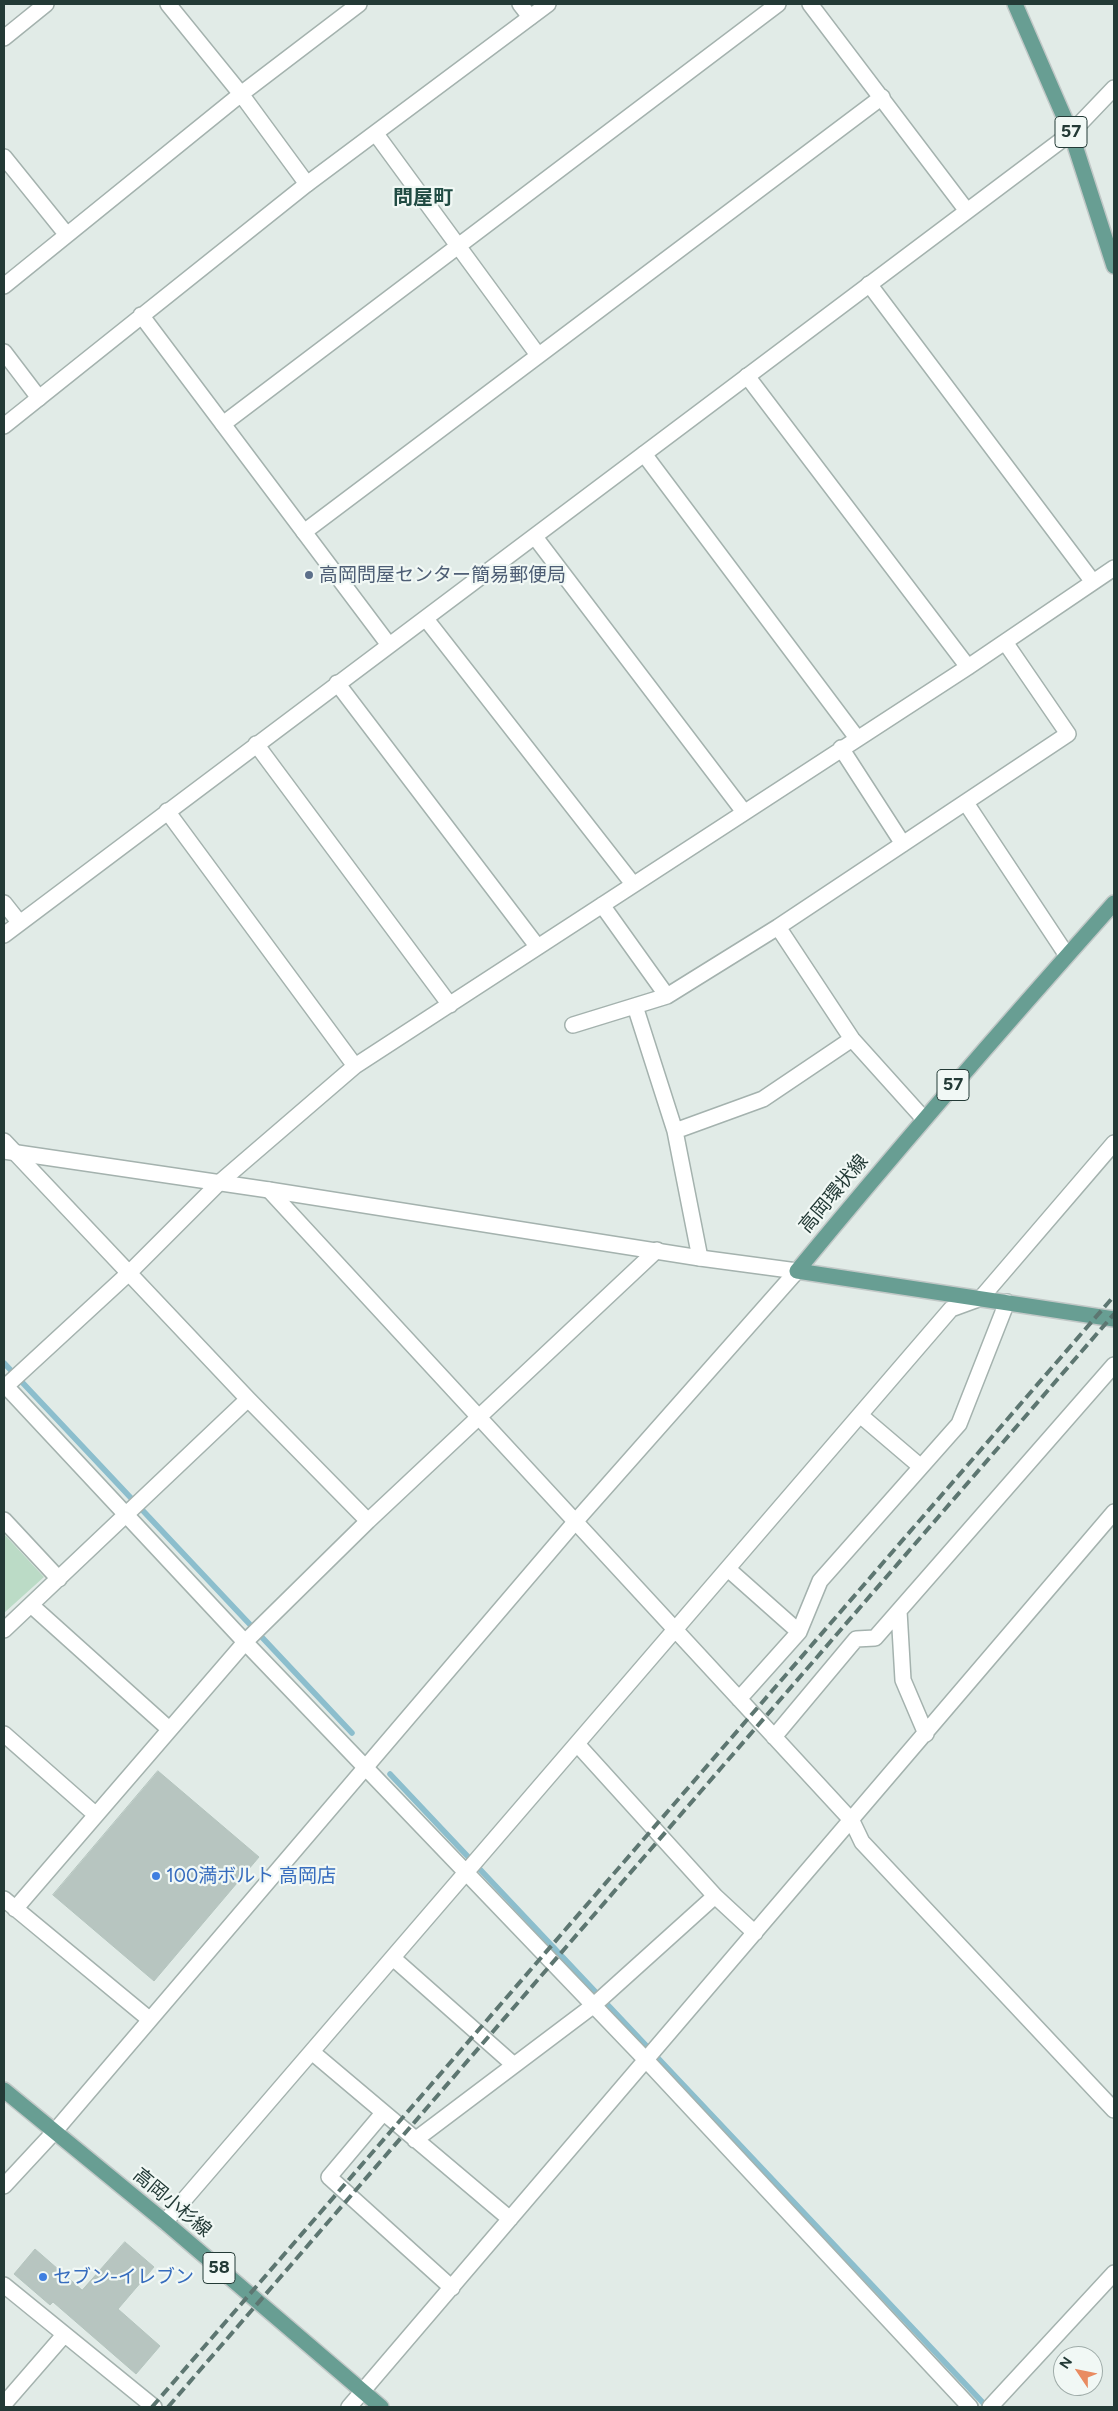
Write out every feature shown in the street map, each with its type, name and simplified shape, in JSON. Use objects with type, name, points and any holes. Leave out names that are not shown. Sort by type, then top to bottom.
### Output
[{"type":"main road","name":"57","points":[[1015,4],[1071,133],[1114,266]]},
{"type":"main road","name":"高岡環状線","points":[[797,1270],[1066,954],[1107,918],[1114,903]]},
{"type":"main road","points":[[797,1270],[1114,1319]]},
{"type":"main road","name":"高岡小杉線","points":[[4,2090],[165,2222],[381,2407]]},
{"type":"street","points":[[4,38],[28,9],[46,4]]},
{"type":"street","points":[[168,4],[240,94],[307,184]]},
{"type":"street","points":[[520,4],[530,17]]},
{"type":"street","points":[[4,426],[307,184],[548,4]]},
{"type":"street","points":[[223,424],[778,4]]},
{"type":"street","points":[[810,4],[967,211]]},
{"type":"street","points":[[4,286],[240,94],[354,5]]},
{"type":"street","points":[[4,935],[1071,133],[1114,88]]},
{"type":"street","points":[[304,532],[882,97]]},
{"type":"street","points":[[376,134],[456,246],[538,355]]},
{"type":"street","points":[[4,158],[67,235]]},
{"type":"street","points":[[870,284],[1093,582]]},
{"type":"street","points":[[141,315],[389,645]]},
{"type":"street","points":[[4,352],[39,398]]},
{"type":"street","points":[[747,376],[968,667]]},
{"type":"street","points":[[644,454],[857,738]]},
{"type":"street","points":[[535,536],[744,812]]},
{"type":"street","points":[[970,2407],[648,2060],[366,1768],[5,1386],[130,1272],[218,1183],[355,1066],[968,667],[1114,568]]},
{"type":"street","points":[[426,619],[632,884]]},
{"type":"street","points":[[573,1024],[667,996],[778,927],[1068,734],[1006,642]]},
{"type":"street","points":[[337,683],[537,946]]},
{"type":"street","points":[[256,744],[450,1005]]},
{"type":"street","points":[[841,748],[903,844]]},
{"type":"street","points":[[966,803],[1066,954]]},
{"type":"street","points":[[167,811],[355,1066]]},
{"type":"street","points":[[4,903],[19,922]]},
{"type":"street","points":[[602,905],[667,996]]},
{"type":"street","points":[[778,927],[852,1039],[924,1119]]},
{"type":"street","points":[[635,1006],[675,1131],[700,1258]]},
{"type":"street","points":[[675,1131],[763,1099],[852,1039]]},
{"type":"street","points":[[165,2222],[578,1745],[951,1309],[981,1298],[1114,1143]]},
{"type":"street","points":[[7,1148],[700,1258],[797,1270]]},
{"type":"street","points":[[7,1148],[130,1272],[248,1399],[368,1521]]},
{"type":"street","points":[[269,1190],[481,1417],[575,1522],[852,1821],[862,1842],[1114,2110]]},
{"type":"street","points":[[149,2019],[10,1904],[96,1814],[246,1641],[368,1521],[657,1250]]},
{"type":"street","points":[[4,2186],[55,2131],[575,1522],[797,1270]]},
{"type":"street","points":[[739,1699],[799,1632],[820,1581],[959,1424],[1007,1302]]},
{"type":"street","points":[[774,1737],[856,1639],[875,1638],[1114,1365]]},
{"type":"street","points":[[4,1630],[248,1399]]},
{"type":"street","points":[[860,1415],[921,1467]]},
{"type":"street","points":[[349,2407],[648,2060],[1114,1512]]},
{"type":"street","points":[[4,1520],[59,1579]]},
{"type":"street","points":[[728,1569],[799,1632]]},
{"type":"street","points":[[31,1605],[169,1729]]},
{"type":"street","points":[[898,1612],[903,1680],[926,1734]]},
{"type":"street","points":[[4,1734],[96,1814]]},
{"type":"street","points":[[578,1745],[715,1896],[755,1933]]},
{"type":"street","points":[[415,2140],[594,2005],[715,1896]]},
{"type":"street","points":[[393,1958],[514,2065]]},
{"type":"street","points":[[312,2052],[510,2219]]},
{"type":"street","points":[[383,2113],[329,2177],[452,2288]]},
{"type":"street","points":[[994,2404],[1114,2273]]},
{"type":"street","points":[[4,2285],[154,2407]]},
{"type":"street","points":[[4,2404],[64,2334]]},
{"type":"green space","points":[[4,1534],[44,1577],[4,1613]]},
{"type":"building","name":"100満ボルト 高岡店","points":[[158,1771],[259,1857],[154,1981],[53,1895]]},
{"type":"building","points":[[125,2242],[154,2267],[118,2309],[160,2346],[136,2374],[53,2302],[50,2305],[14,2274],[35,2249],[82,2290]]},
{"type":"waterway","points":[[4,1363],[352,1733]]},
{"type":"waterway","points":[[390,1774],[987,2407]]},
{"type":"railway","points":[[152,2407],[1114,1296]]},
{"type":"railway","points":[[168,2407],[1114,1314]]},
{"type":"place","name":"高岡問屋センター簡易郵便局","points":[[309,575]]},
{"type":"place","name":"100満ボルト 高岡店","points":[[156,1876]]},
{"type":"place","name":"セブン-イレブン","points":[[43,2277]]},
{"type":"district","name":"問屋町","points":[[423,198]]}]
